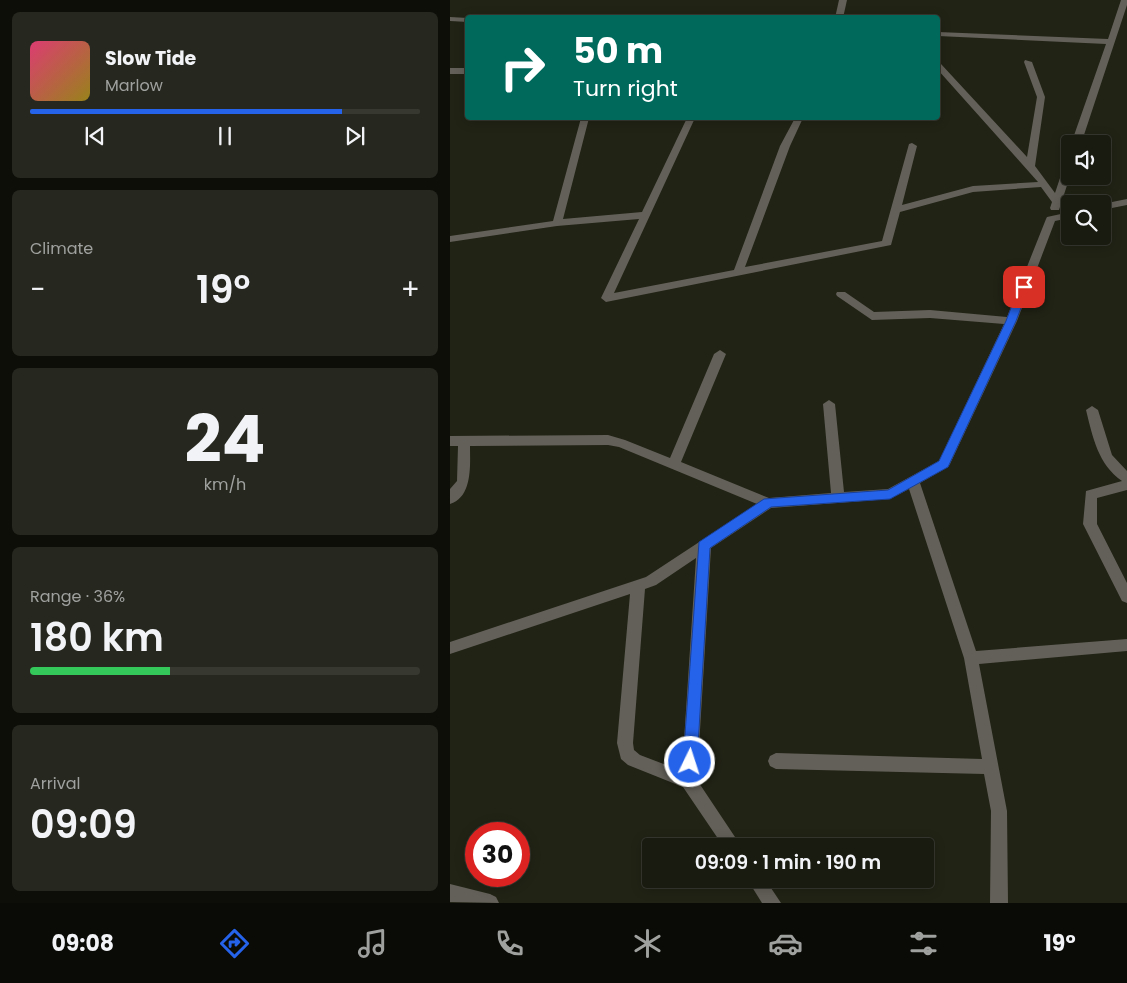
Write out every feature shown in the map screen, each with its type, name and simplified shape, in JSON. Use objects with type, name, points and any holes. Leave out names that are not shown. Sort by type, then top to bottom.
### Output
[{"type":"street","points":[[840,15],[843,0]]},
{"type":"street","points":[[1079,135],[1125,0],[1114,0]]},
{"type":"street","points":[[450,19],[465,20]]},
{"type":"street","points":[[940,34],[1111,42]]},
{"type":"street","points":[[1028,62],[1041,97],[1030,166]]},
{"type":"street","points":[[940,68],[1030,166],[1057,202]]},
{"type":"street","points":[[450,71],[465,71]]},
{"type":"street","points":[[940,83],[955,85]]},
{"type":"street","points":[[557,223],[584,120]]},
{"type":"street","points":[[690,120],[606,298],[887,243],[912,146]]},
{"type":"street","points":[[738,272],[785,146],[798,120]]},
{"type":"street","points":[[895,210],[973,189],[1044,184]]},
{"type":"street","points":[[450,441],[608,440],[622,442],[768,502],[890,494],[944,464],[1011,321],[1063,185]]},
{"type":"street","points":[[1111,205],[1127,202]]},
{"type":"street","points":[[450,239],[557,223],[644,215]]},
{"type":"street","points":[[1051,219],[1061,217]]},
{"type":"street","points":[[841,294],[872,316],[930,314],[1011,321]]},
{"type":"street","points":[[674,464],[720,354]]},
{"type":"street","points":[[829,404],[838,498]]},
{"type":"street","points":[[1092,410],[1107,461],[1117,472],[1127,478]]},
{"type":"street","points":[[450,499],[463,482],[464,441]]},
{"type":"street","points":[[913,481],[971,658],[998,810],[999,903]]},
{"type":"street","points":[[1127,485],[1091,495],[1090,524],[1127,597]]},
{"type":"street","points":[[450,648],[651,581],[768,502]]},
{"type":"street","points":[[689,782],[704,546]]},
{"type":"street","points":[[638,585],[625,743],[627,754],[634,760],[689,782],[727,838]]},
{"type":"street","points":[[971,658],[1127,645]]},
{"type":"street","points":[[776,761],[991,767]]},
{"type":"street","points":[[761,888],[772,903]]},
{"type":"street","points":[[450,893],[490,903]]},
{"type":"route","points":[[690,762],[704,546],[768,502],[890,494],[944,464],[1011,321],[1024,287]]}]
